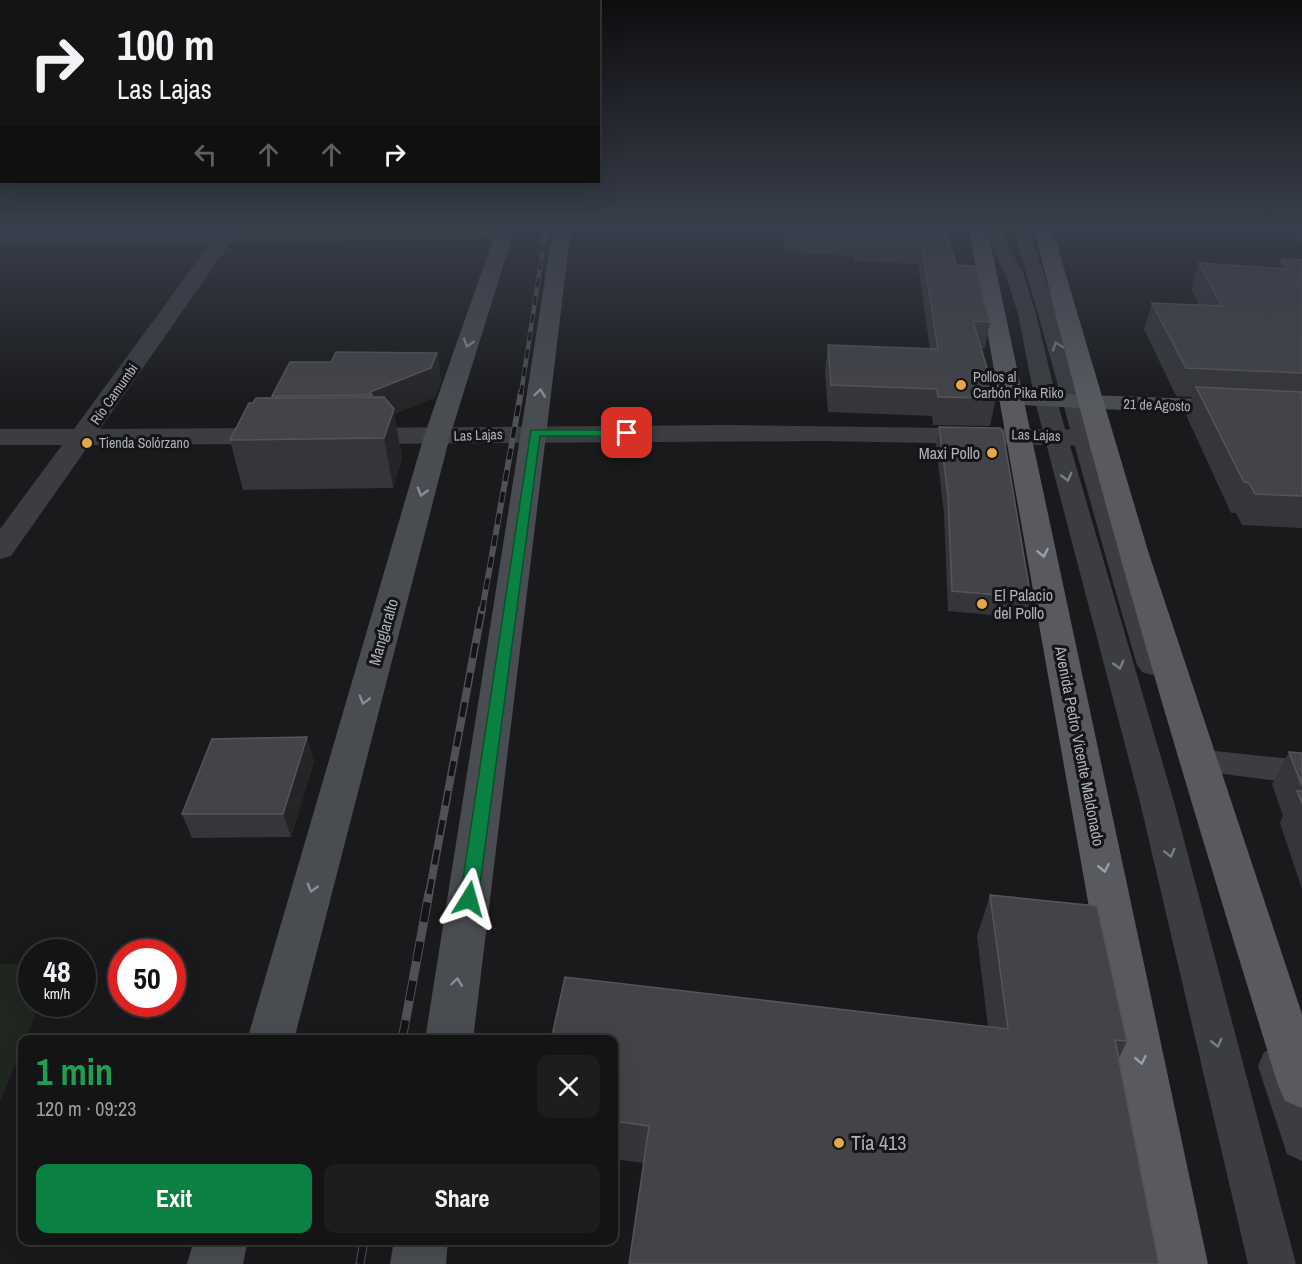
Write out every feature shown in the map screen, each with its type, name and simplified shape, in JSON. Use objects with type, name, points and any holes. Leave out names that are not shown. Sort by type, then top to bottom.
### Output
[{"type":"main road","name":"Manglaralto","points":[[271,1035],[437,436],[486,287]]},
{"type":"main road","points":[[450,1035],[554,287]]},
{"type":"main road","name":"Avenida Pedro Vicente Maldonado","points":[[1000,287],[1054,429],[1196,761],[1302,1085]]},
{"type":"main road","name":"Avenida Pedro Vicente Maldonado","points":[[1052,287],[1070,402],[1054,429],[1180,1264]]},
{"type":"main road","name":"21 de Agosto","points":[[1070,402],[1302,411]]},
{"type":"main road","points":[[215,1264],[220,1245]]},
{"type":"main road","points":[[418,1264],[420,1245]]},
{"type":"street","name":"Río Camumbi","points":[[0,550],[84,437],[189,287]]},
{"type":"street","name":"Las Lajas","points":[[331,436],[1054,429]]},
{"type":"street","points":[[0,437],[296,436]]},
{"type":"lane","points":[[1018,287],[1027,314],[1070,402]]},
{"type":"lane","points":[[1038,287],[1070,402],[1054,429],[1157,802],[1272,1264]]},
{"type":"lane","points":[[1054,429],[1092,473],[1302,1139]]},
{"type":"lane","points":[[1196,761],[1302,772]]},
{"type":"shaded area","points":[[0,964],[18,964],[18,1017],[34,1017],[27,1035],[18,1035],[18,1057],[0,1102]]},
{"type":"building","points":[[928,287],[981,287],[990,322],[973,321],[996,398],[938,397],[937,389],[831,385],[828,345],[938,349]]},
{"type":"building","points":[[1212,287],[1302,287],[1302,373],[1186,368],[1152,303],[1222,306]]},
{"type":"building","points":[[336,352],[437,353],[431,368],[370,392],[372,395],[272,396],[290,362],[331,362]]},
{"type":"building","points":[[1196,387],[1302,392],[1302,496],[1255,494],[1249,483],[1244,482]]},
{"type":"building","points":[[384,397],[394,409],[384,438],[230,440],[249,403],[253,403],[256,398]]},
{"type":"building","points":[[939,427],[1000,428],[1003,432],[1031,598],[952,591],[948,495]]},
{"type":"building","points":[[307,737],[283,814],[182,814],[212,739]]},
{"type":"building","points":[[1289,752],[1302,753],[1302,786]]},
{"type":"building","points":[[1297,791],[1302,791],[1302,803]]},
{"type":"building","name":"Tía 413","points":[[990,895],[1097,906],[1127,1041],[1115,1040],[1159,1264],[629,1264],[649,1126],[618,1122],[618,1035],[552,1035],[565,977],[1008,1029]]},
{"type":"railway","points":[[521,394],[537,287]]},
{"type":"railway","points":[[482,611],[521,392]]},
{"type":"railway","points":[[429,894],[482,609]]},
{"type":"railway","points":[[403,1035],[429,893]]},
{"type":"railway","points":[[360,1264],[363,1245]]},
{"type":"place","name":"Pollos al Carbón Pika Riko","points":[[961,385]]},
{"type":"place","name":"Tienda Solórzano","points":[[87,443]]},
{"type":"place","name":"Maxi Pollo","points":[[992,453]]},
{"type":"place","name":"El Palacio del Pollo","points":[[982,604]]},
{"type":"place","name":"Tía 413","points":[[839,1143]]},
{"type":"route","points":[[469,899],[535,433],[627,433]]}]
